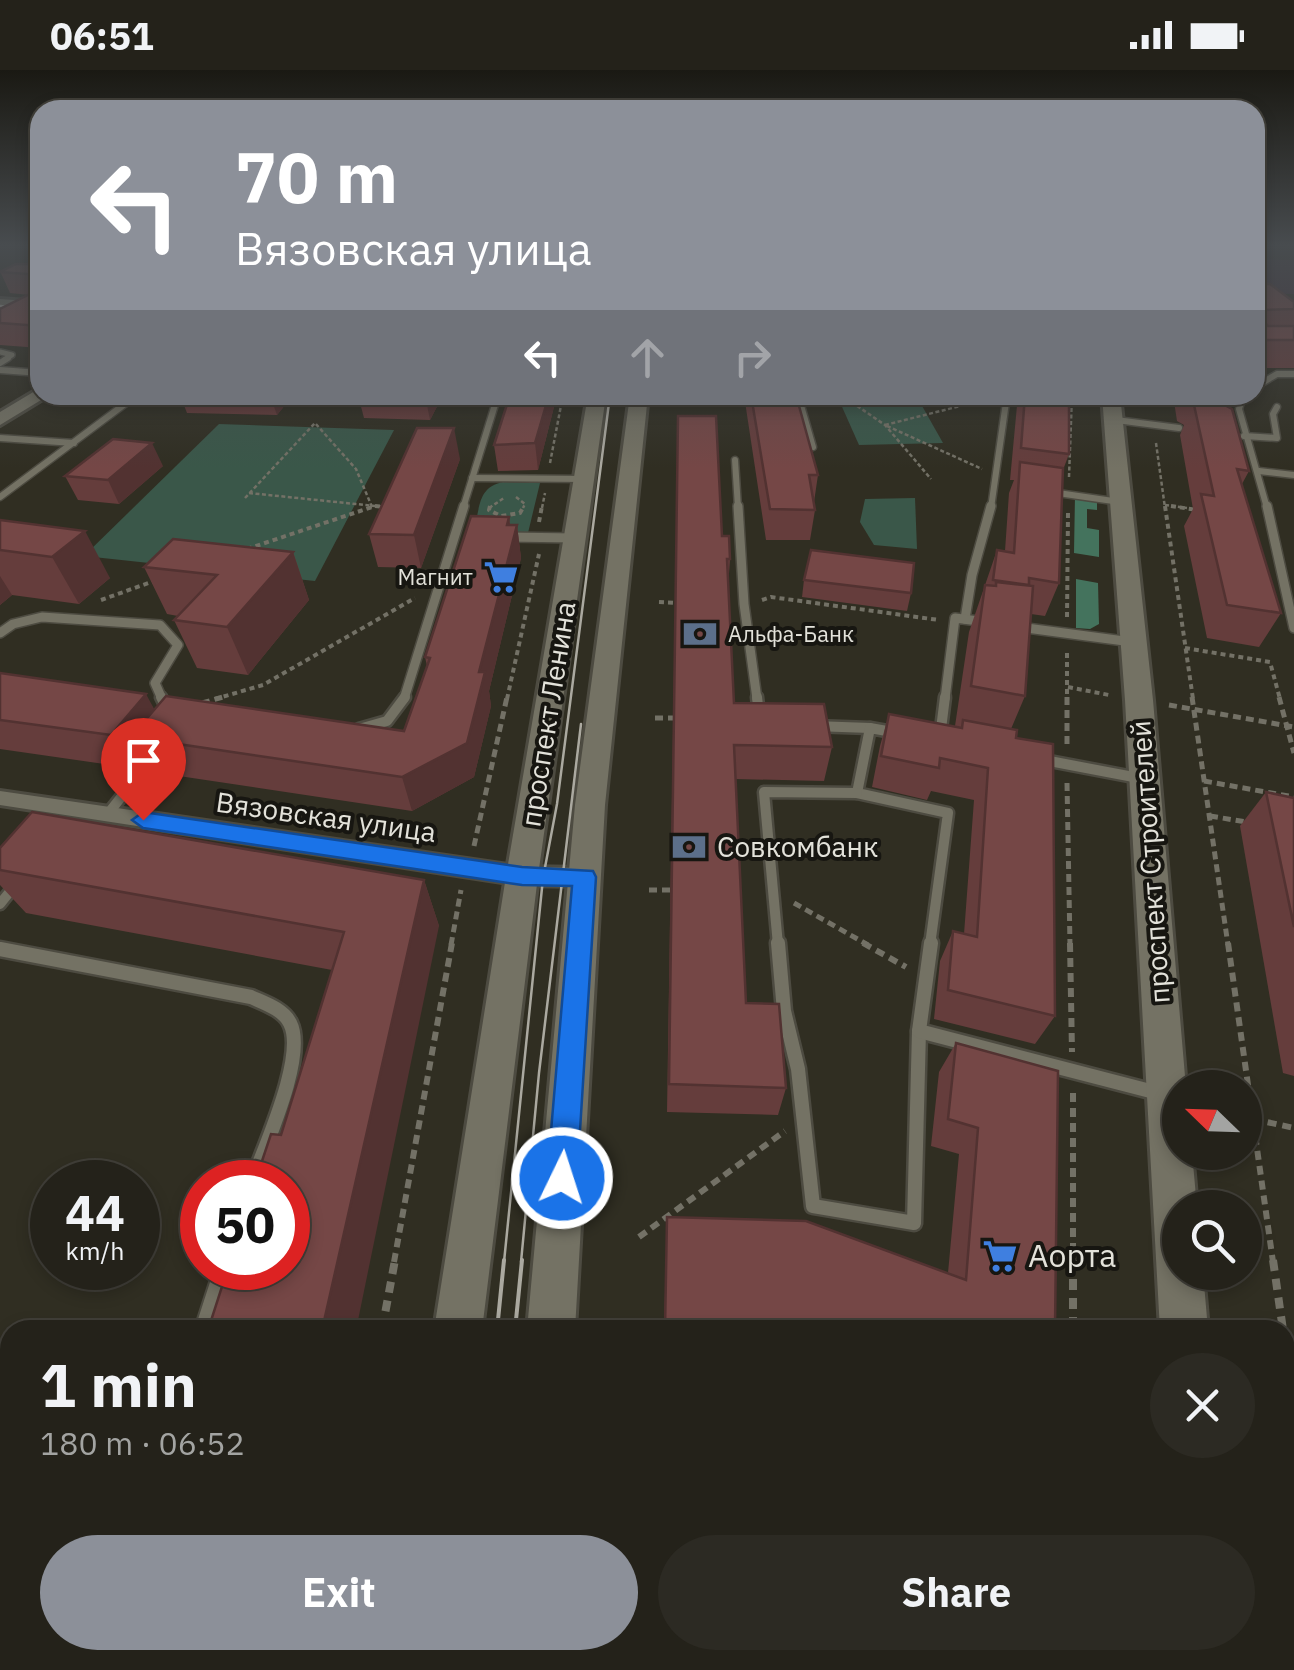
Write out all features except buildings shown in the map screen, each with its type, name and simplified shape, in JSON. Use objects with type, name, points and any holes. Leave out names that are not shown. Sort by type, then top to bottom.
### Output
[{"type":"main road","points":[[0,420],[30,400]]},
{"type":"main road","name":"проспект Ленина","points":[[459,1320],[522,876],[595,405]]},
{"type":"main road","name":"проспект Ленина","points":[[552,1320],[584,877],[638,405]]},
{"type":"main road","name":"проспект Строителей","points":[[1113,405],[1165,1070]]},
{"type":"main road","name":"проспект Строителей","points":[[1172,1170],[1183,1320]]},
{"type":"street","name":"Вязовская улица","points":[[0,798],[69,818],[107,815],[522,876],[584,877]]},
{"type":"lane","points":[[0,352],[12,355],[0,367]]},
{"type":"lane","points":[[0,367],[30,372]]},
{"type":"lane","points":[[1265,381],[1277,374],[1294,374]]},
{"type":"lane","points":[[0,497],[124,405]]},
{"type":"lane","points":[[338,727],[373,727],[396,714],[403,703],[495,405]]},
{"type":"lane","points":[[801,405],[813,446]]},
{"type":"lane","points":[[940,741],[959,620],[992,512],[993,479],[1006,405]]},
{"type":"lane","points":[[1239,405],[1294,628]]},
{"type":"lane","points":[[1231,434],[1277,438],[1277,407]]},
{"type":"lane","points":[[1116,420],[1179,428]]},
{"type":"lane","points":[[0,438],[74,443]]},
{"type":"lane","points":[[734,460],[744,604],[760,724]]},
{"type":"lane","points":[[1258,471],[1294,476]]},
{"type":"lane","points":[[472,478],[583,479]]},
{"type":"lane","points":[[993,479],[1011,486]]},
{"type":"lane","points":[[1049,492],[1120,502]]},
{"type":"lane","points":[[452,536],[467,536]]},
{"type":"lane","points":[[486,537],[574,538]]},
{"type":"lane","points":[[0,633],[22,618],[66,618],[118,625],[151,623],[168,630],[178,645],[156,684],[163,701]]},
{"type":"lane","points":[[959,620],[1132,642]]},
{"type":"lane","points":[[145,698],[192,706]]},
{"type":"lane","points":[[797,726],[870,728],[905,735]]},
{"type":"lane","points":[[856,793],[870,728]]},
{"type":"lane","points":[[922,738],[958,744]]},
{"type":"lane","points":[[107,815],[160,748]]},
{"type":"lane","points":[[1030,757],[1144,779]]},
{"type":"lane","points":[[764,792],[856,793],[948,813],[919,1032],[914,1223],[813,1206],[798,1069],[784,1011],[764,792]]},
{"type":"lane","points":[[0,904],[21,878]]},
{"type":"lane","points":[[0,949],[251,997],[276,1008],[292,1026],[294,1053],[259,1160]]},
{"type":"lane","points":[[919,1032],[1162,1095]]},
{"type":"lane","points":[[207,1320],[217,1290]]},
{"type":"path","points":[[856,405],[884,425],[993,479]]},
{"type":"path","points":[[884,425],[964,405]]},
{"type":"path","points":[[1072,405],[1067,764],[1073,1320]]},
{"type":"path","points":[[245,498],[314,423],[356,468],[372,506]]},
{"type":"path","points":[[1153,424],[1246,1070]]},
{"type":"path","points":[[884,425],[930,479]]},
{"type":"path","points":[[250,492],[388,507]]},
{"type":"path","points":[[504,498],[490,505],[489,510],[501,516],[520,513],[526,504],[516,497]]},
{"type":"path","points":[[1165,505],[1210,511]]},
{"type":"path","points":[[244,550],[372,506]]},
{"type":"path","points":[[66,618],[77,609],[171,574]]},
{"type":"path","points":[[192,706],[263,685],[394,613],[440,580]]},
{"type":"path","points":[[659,602],[744,604],[771,597],[959,620]]},
{"type":"path","points":[[1185,648],[1270,662],[1290,726],[1294,753]]},
{"type":"path","points":[[1194,709],[1290,726]]},
{"type":"path","points":[[655,718],[690,718]]},
{"type":"path","points":[[1204,781],[1294,797]]},
{"type":"path","points":[[1210,816],[1260,825]]},
{"type":"path","points":[[649,890],[684,890]]},
{"type":"path","points":[[773,891],[926,979]]},
{"type":"path","points":[[639,1237],[804,1118]]},
{"type":"path","points":[[1262,1121],[1294,1128]]},
{"type":"path","points":[[1260,1170],[1283,1320]]},
{"type":"green space","points":[[841,405],[922,405],[943,443],[859,445]]},
{"type":"green space","points":[[219,424],[394,430],[315,581],[84,556]]},
{"type":"green space","points":[[503,482],[540,483],[528,533],[480,531],[475,526],[485,493]]},
{"type":"green space","points":[[1075,495],[1097,500],[1097,510],[1087,509],[1087,528],[1099,530],[1099,557],[1074,553]]},
{"type":"green space","points":[[915,498],[917,549],[874,545],[860,522],[865,499]]},
{"type":"green space","points":[[1076,579],[1098,583],[1099,624],[1090,629],[1076,628]]},
{"type":"tram line","points":[[504,1262],[543,878],[557,804],[609,405]]},
{"type":"tram line","points":[[521,1262],[539,1073],[581,724]]},
{"type":"tram line","points":[[498,1320],[504,1260]]},
{"type":"tram line","points":[[516,1320],[522,1260]]},
{"type":"place","name":"Магнит","points":[[501,577]]},
{"type":"place","name":"Альфа-Банк","points":[[700,634]]},
{"type":"place","name":"Совкомбанк","points":[[689,847]]},
{"type":"place","name":"Аорта","points":[[1000,1256]]},
{"type":"route","points":[[143,820],[522,876],[584,877],[562,1178]]}]
